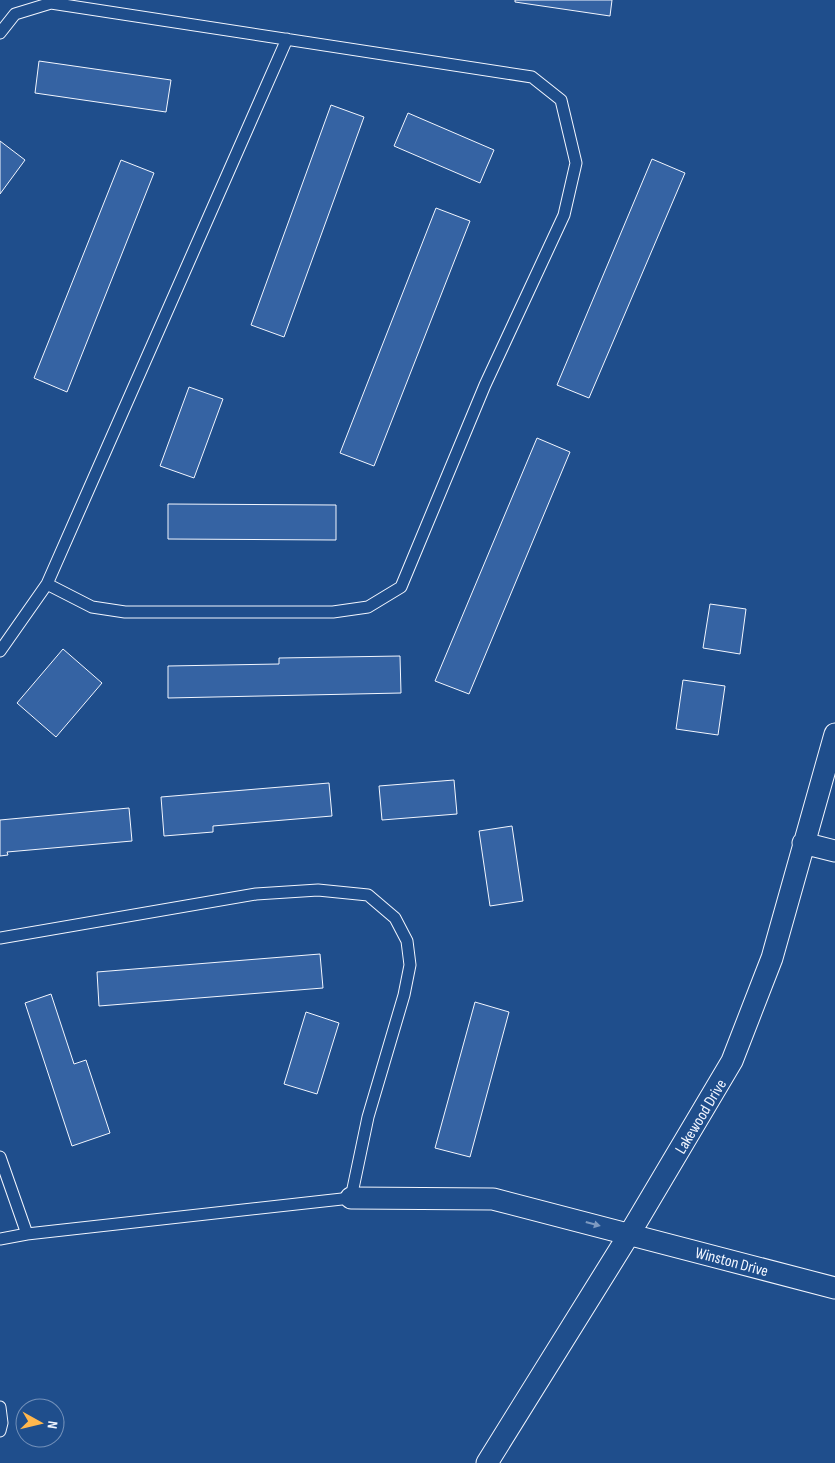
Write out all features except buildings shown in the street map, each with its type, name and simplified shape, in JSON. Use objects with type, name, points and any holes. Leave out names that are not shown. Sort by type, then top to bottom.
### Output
[{"type":"street","name":"Lakewood Drive","points":[[487,1463],[630,1233],[732,1061],[772,958],[835,734]]},
{"type":"street","points":[[803,843],[835,851]]},
{"type":"street","name":"Winston Drive","points":[[351,1198],[492,1200],[556,1214],[835,1288]]},
{"type":"lane","points":[[0,33],[15,14],[51,3],[532,77],[561,100],[576,163],[564,215],[485,385],[401,587],[368,607],[333,612],[125,612],[92,607],[47,584]]},
{"type":"lane","points":[[0,651],[47,584],[287,39]]},
{"type":"lane","points":[[0,938],[256,894],[318,890],[368,895],[395,918],[406,941],[410,965],[404,995],[368,1117],[351,1198],[27,1234],[0,1240]]},
{"type":"lane","points":[[0,1157],[27,1234]]},
{"type":"lane","points":[[0,1407],[2,1422],[0,1431]]}]
